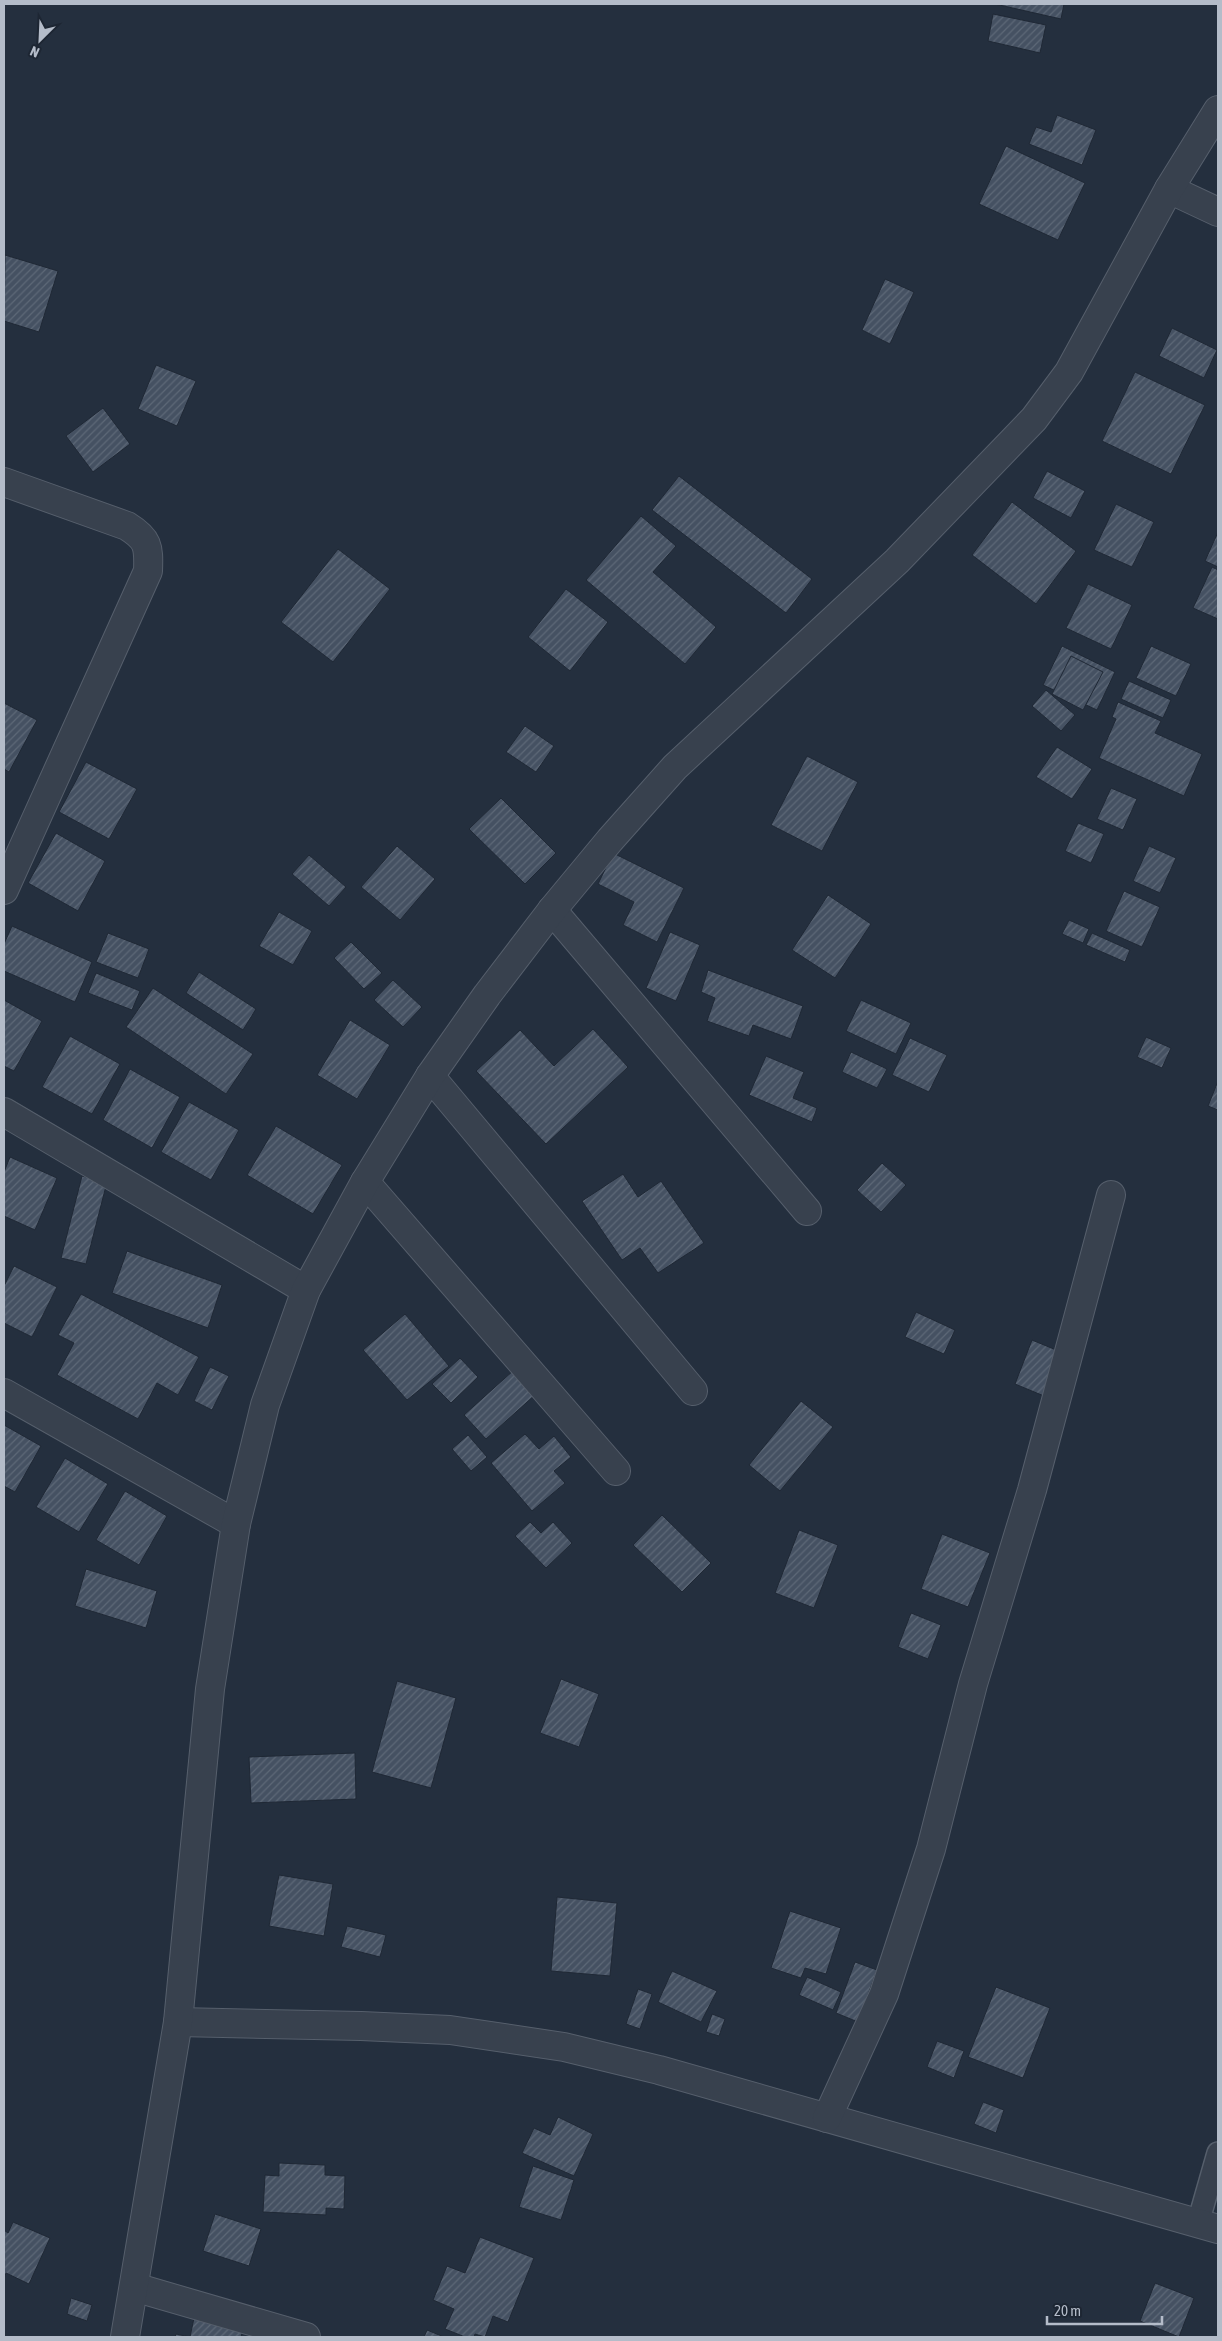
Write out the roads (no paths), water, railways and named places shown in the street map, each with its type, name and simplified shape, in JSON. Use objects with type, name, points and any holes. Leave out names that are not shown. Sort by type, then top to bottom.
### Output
[{"type":"street","points":[[125,2337],[178,2022],[210,1688],[236,1524],[265,1405],[306,1290],[365,1182],[430,1076],[487,995],[552,910],[610,840],[675,767],[897,561],[1034,418],[1069,372],[1169,189],[1218,110]]},
{"type":"street","points":[[1169,189],[1218,212]]},
{"type":"street","points":[[4,482],[127,526],[142,535],[149,550],[148,571],[4,890]]},
{"type":"street","points":[[552,910],[807,1211]]},
{"type":"street","points":[[430,1076],[692,1391]]},
{"type":"street","points":[[4,1112],[306,1290]]},
{"type":"street","points":[[365,1182],[616,1471]]},
{"type":"street","points":[[827,2118],[884,1994],[931,1849],[973,1684],[1032,1490],[1111,1195]]},
{"type":"street","points":[[4,1393],[236,1524]]},
{"type":"street","points":[[178,2022],[361,2026],[459,2032],[564,2047],[659,2070],[1208,2226]]},
{"type":"street","points":[[134,2287],[306,2337]]},
{"type":"lane","points":[[1208,2226],[1218,2153]]}]
